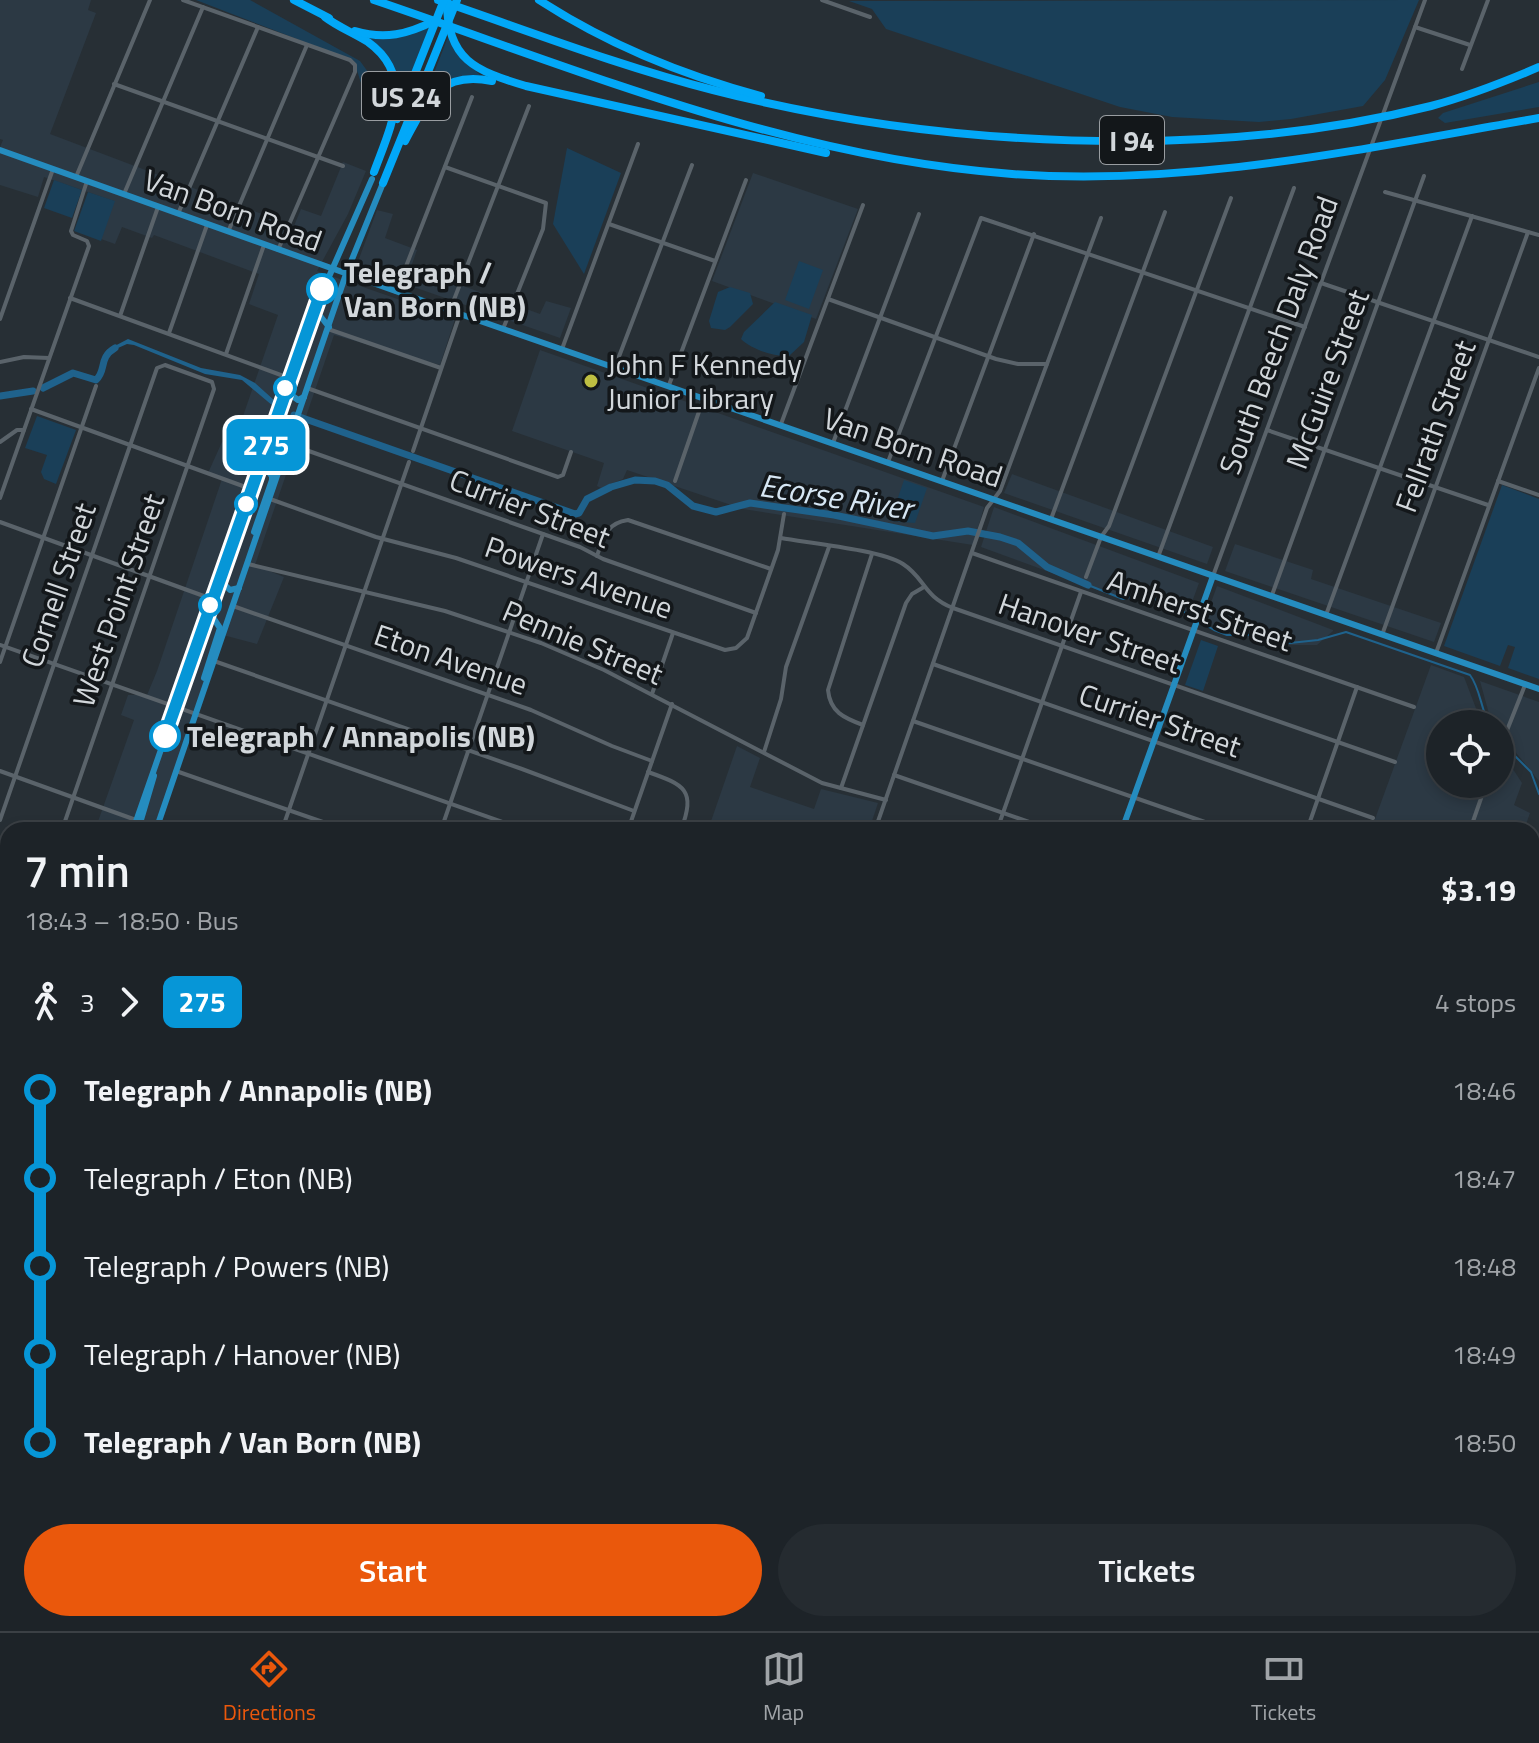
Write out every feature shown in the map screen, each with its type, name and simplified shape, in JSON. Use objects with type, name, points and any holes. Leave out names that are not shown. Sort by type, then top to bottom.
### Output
[{"type":"highway","points":[[294,0],[373,47],[392,72],[396,82],[396,103],[373,176]]},
{"type":"highway","name":"I 94","points":[[374,0],[727,121],[808,143],[902,161],[1014,174],[1160,175],[1232,169],[1539,118]]},
{"type":"highway","points":[[325,17],[360,32],[382,36],[409,33],[446,8],[469,0]]},
{"type":"highway","points":[[530,0],[672,68],[835,116]]},
{"type":"highway","points":[[539,0],[550,8]]},
{"type":"highway","points":[[446,8],[457,46],[475,68],[497,78],[834,155],[885,163],[902,161]]},
{"type":"highway","name":"I 94","points":[[446,8],[480,14],[658,75],[835,116],[966,133],[1064,140],[1120,141],[1240,135],[1369,119],[1467,94],[1539,67]]},
{"type":"highway","name":"US 24","points":[[373,176],[431,34],[446,8]]},
{"type":"highway","name":"US 24","points":[[384,180],[442,38],[446,8]]},
{"type":"highway","points":[[384,180],[419,113],[436,92],[465,79],[526,86]]},
{"type":"main road","name":"Van Born Road","points":[[0,150],[396,292],[1539,689]]},
{"type":"main road","name":"US 24","points":[[136,820],[305,334],[373,176]]},
{"type":"main road","name":"US 24","points":[[159,822],[346,274],[384,180]]},
{"type":"main road","points":[[311,318],[315,315],[321,317],[329,328]]},
{"type":"main road","points":[[304,397],[294,399],[290,392],[302,359],[305,334]]},
{"type":"main road","points":[[251,555],[256,527],[272,480],[267,470],[256,473]]},
{"type":"main road","points":[[239,588],[230,590],[224,584],[240,533],[243,511]]},
{"type":"main road","name":"South Beech Daly Road","points":[[1125,822],[1213,576]]},
{"type":"main road","points":[[200,700],[220,628],[214,619],[204,623]]},
{"type":"main road","points":[[138,822],[154,782],[157,760]]},
{"type":"street","points":[[76,177],[150,0]]},
{"type":"street","points":[[183,0],[350,60],[355,65],[355,72],[278,250]]},
{"type":"street","points":[[822,0],[870,17]]},
{"type":"street","name":"South Beech Daly Road","points":[[1213,576],[1425,0]]},
{"type":"street","points":[[1462,69],[1488,0]]},
{"type":"street","points":[[124,194],[203,7]]},
{"type":"street","points":[[178,214],[258,27]]},
{"type":"street","points":[[1415,27],[1471,44]]},
{"type":"street","points":[[228,232],[307,45]]},
{"type":"street","points":[[114,84],[343,166]]},
{"type":"street","points":[[396,292],[472,97]]},
{"type":"street","points":[[450,310],[529,106]]},
{"type":"street","points":[[562,349],[638,144]]},
{"type":"street","points":[[615,367],[692,165]]},
{"type":"street","points":[[445,167],[546,204],[543,229],[503,329]]},
{"type":"street","points":[[0,319],[53,169]]},
{"type":"street","name":"McGuire Street","points":[[1271,596],[1424,176]]},
{"type":"street","points":[[669,385],[746,180]]},
{"type":"street","points":[[0,498],[89,246],[87,241],[71,231],[87,181]]},
{"type":"street","points":[[1158,557],[1294,188]]},
{"type":"street","points":[[1385,192],[1539,235]]},
{"type":"street","points":[[1086,577],[1101,537],[1109,526],[1231,198]]},
{"type":"street","points":[[781,424],[863,205]]},
{"type":"street","points":[[120,316],[158,207]]},
{"type":"street","points":[[1051,519],[1165,212]]},
{"type":"street","points":[[833,443],[919,214]]},
{"type":"street","points":[[1326,615],[1472,216]]},
{"type":"street","points":[[888,462],[981,218],[1305,327]]},
{"type":"street","points":[[878,822],[987,508],[1000,491],[1101,218]]},
{"type":"street","points":[[609,224],[715,261]]},
{"type":"street","points":[[169,333],[207,225]]},
{"type":"street","name":"Fellrath Street","points":[[1382,635],[1528,232]]},
{"type":"street","points":[[942,481],[1034,234]]},
{"type":"street","points":[[226,354],[264,245]]},
{"type":"street","points":[[1321,283],[1539,357]]},
{"type":"street","points":[[70,298],[289,378]]},
{"type":"street","points":[[828,299],[989,356],[1018,364],[1047,364]]},
{"type":"street","points":[[413,451],[460,314]]},
{"type":"street","points":[[329,328],[441,368]]},
{"type":"street","points":[[0,362],[24,357],[49,358]]},
{"type":"street","name":"Cornell Street","points":[[0,820],[160,365],[214,385]]},
{"type":"street","points":[[1436,653],[1539,368]]},
{"type":"street","name":"West Point Street","points":[[65,822],[214,385]]},
{"type":"street","points":[[0,662],[3,646],[96,386]]},
{"type":"street","points":[[307,388],[561,477],[571,452]]},
{"type":"street","points":[[675,481],[704,398]]},
{"type":"street","points":[[31,409],[251,489]]},
{"type":"street","points":[[0,442],[17,430],[24,430]]},
{"type":"street","points":[[1267,430],[1489,506]]},
{"type":"street","name":"Currier Street","points":[[289,444],[756,613]]},
{"type":"street","points":[[285,822],[409,462]]},
{"type":"street","points":[[1498,481],[1539,495]]},
{"type":"street","name":"Powers Avenue","points":[[270,499],[383,539],[456,558],[719,649],[733,649],[747,638],[781,538],[784,514]]},
{"type":"street","points":[[597,556],[608,528],[628,520],[771,569]]},
{"type":"street","points":[[0,522],[212,599]]},
{"type":"street","points":[[444,822],[543,534]]},
{"type":"street","name":"Hanover Street","points":[[781,538],[872,554],[904,564],[916,574],[935,600],[953,608],[1395,762]]},
{"type":"street","points":[[764,752],[781,699],[786,667],[829,547]]},
{"type":"street","name":"Amherst Street","points":[[972,553],[1081,592],[1194,627],[1414,707]]},
{"type":"street","points":[[863,725],[841,716],[830,702],[829,685],[872,554]]},
{"type":"street","name":"Pennie Street","points":[[248,564],[445,611],[562,651],[672,704],[822,783],[886,800]]},
{"type":"street","points":[[841,788],[906,603],[912,594],[924,587]]},
{"type":"street","points":[[1000,822],[1081,592]]},
{"type":"street","name":"Eton Avenue","points":[[233,606],[543,714],[652,761]]},
{"type":"street","points":[[652,694],[673,633]]},
{"type":"street","points":[[3,646],[502,822]]},
{"type":"street","points":[[214,661],[634,811]]},
{"type":"street","name":"Currier Street","points":[[933,664],[1373,818]]},
{"type":"street","points":[[1514,712],[1525,685]]},
{"type":"street","points":[[1310,822],[1357,687]]},
{"type":"street","points":[[631,822],[672,704]]},
{"type":"street","points":[[913,721],[1204,822]]},
{"type":"street","points":[[0,771],[136,820]]},
{"type":"street","points":[[176,771],[323,822]]},
{"type":"street","points":[[648,772],[675,781],[685,791],[689,806],[684,822]]},
{"type":"street","points":[[894,775],[1029,822]]},
{"type":"street","points":[[1473,822],[1481,798]]},
{"type":"shaded area","points":[[0,0],[91,0],[88,10],[96,13],[50,134],[294,226],[301,209],[321,216],[343,162],[366,171],[348,214],[317,271],[455,319],[440,365],[334,335],[255,565],[284,577],[257,644],[223,635],[159,822],[98,822],[134,720],[121,715],[128,695],[147,695],[157,671],[222,479],[208,473],[222,442],[233,445],[278,315],[249,304],[259,274],[154,235],[152,238],[122,227],[115,244],[101,239],[114,201],[44,177],[38,197],[0,185],[0,147],[3,140],[0,139]]},
{"type":"shaded area","points":[[196,0],[250,0],[360,61],[368,72],[371,85],[361,83],[354,61]]},
{"type":"shaded area","points":[[1419,0],[1385,80],[1363,106],[1259,122],[1172,117],[1120,107],[886,29],[872,9],[849,1]]},
{"type":"shaded area","points":[[429,28],[400,99],[397,82],[368,41],[369,37],[396,38]]},
{"type":"shaded area","points":[[448,37],[460,56],[480,75],[425,96]]},
{"type":"shaded area","points":[[1539,82],[1539,107],[1445,123],[1438,118],[1443,113]]},
{"type":"shaded area","points":[[567,148],[621,173],[584,274],[553,224]]},
{"type":"shaded area","points":[[753,173],[858,209],[816,319],[712,281]]},
{"type":"shaded area","points":[[54,180],[82,190],[72,218],[44,208]]},
{"type":"shaded area","points":[[88,192],[115,201],[101,241],[74,231]]},
{"type":"shaded area","points":[[377,210],[393,214],[385,238],[417,250],[411,267],[540,314],[546,301],[571,308],[560,338],[356,267]]},
{"type":"shaded area","points":[[799,261],[823,270],[809,309],[785,300]]},
{"type":"shaded area","points":[[730,287],[750,293],[753,304],[725,330],[711,328],[709,321],[718,292]]},
{"type":"shaded area","points":[[775,302],[812,315],[804,342],[789,356],[763,352],[741,339],[744,332]]},
{"type":"shaded area","points":[[128,339],[201,368],[240,375],[255,383],[275,401],[273,406],[242,380],[205,374],[134,345],[107,350]]},
{"type":"shaded area","points":[[540,350],[984,507],[973,545],[743,509],[627,470],[623,479],[601,488],[597,486],[604,463],[512,431]]},
{"type":"shaded area","points":[[37,416],[76,430],[56,484],[44,479],[41,472],[47,455],[25,448]]},
{"type":"shaded area","points":[[1012,474],[1213,547],[1207,564],[1004,493]]},
{"type":"shaded area","points":[[904,480],[927,488],[915,523],[890,521]]},
{"type":"shaded area","points":[[1502,485],[1539,499],[1539,679],[1508,668],[1515,647],[1508,645],[1500,666],[1444,646]]},
{"type":"shaded area","points":[[994,507],[1199,583],[1191,616],[1140,593],[1123,599],[981,547]]},
{"type":"shaded area","points":[[1235,544],[1313,570],[1311,579],[1441,623],[1434,642],[1225,571]]},
{"type":"shaded area","points":[[1217,586],[1333,631],[1317,645],[1290,645],[1249,638],[1204,622]]},
{"type":"shaded area","points":[[1201,640],[1218,646],[1203,691],[1185,685]]},
{"type":"shaded area","points":[[1431,665],[1464,677],[1477,710],[1426,710],[1426,798],[1514,798],[1514,771],[1522,783],[1514,805],[1530,813],[1527,822],[1374,822]]},
{"type":"shaded area","points":[[1480,681],[1539,702],[1539,781],[1514,750],[1514,710],[1488,710]]},
{"type":"shaded area","points":[[737,746],[760,758],[750,787],[814,809],[821,789],[878,803],[872,822],[711,822]]},
{"type":"waterway","name":"Ecorse River","points":[[43,388],[73,373],[96,380],[106,356],[115,348]]},
{"type":"waterway","name":"Ecorse River","points":[[0,396],[33,391]]},
{"type":"waterway","name":"Ecorse River","points":[[294,415],[575,514],[579,513],[587,499],[611,487],[635,480],[655,481],[667,485],[693,506],[716,512],[750,503],[834,515],[933,536],[968,531],[1000,537],[1018,543],[1047,567],[1088,585]]},
{"type":"waterway","name":"Ecorse River","points":[[1088,585],[1123,599],[1143,594],[1227,635],[1249,635],[1290,643],[1318,640],[1346,632],[1470,675],[1483,710]]},
{"type":"waterway","name":"Ecorse River","points":[[1514,755],[1531,772],[1539,794]]},
{"type":"bus line","name":"275","points":[[165,736],[322,289]]},
{"type":"place","name":"Telegraph / Van Born (NB)","points":[[322,289]]},
{"type":"place","name":"John F Kennedy Junior Library","points":[[591,381]]},
{"type":"place","name":"Telegraph / Annapolis (NB)","points":[[165,736]]}]
